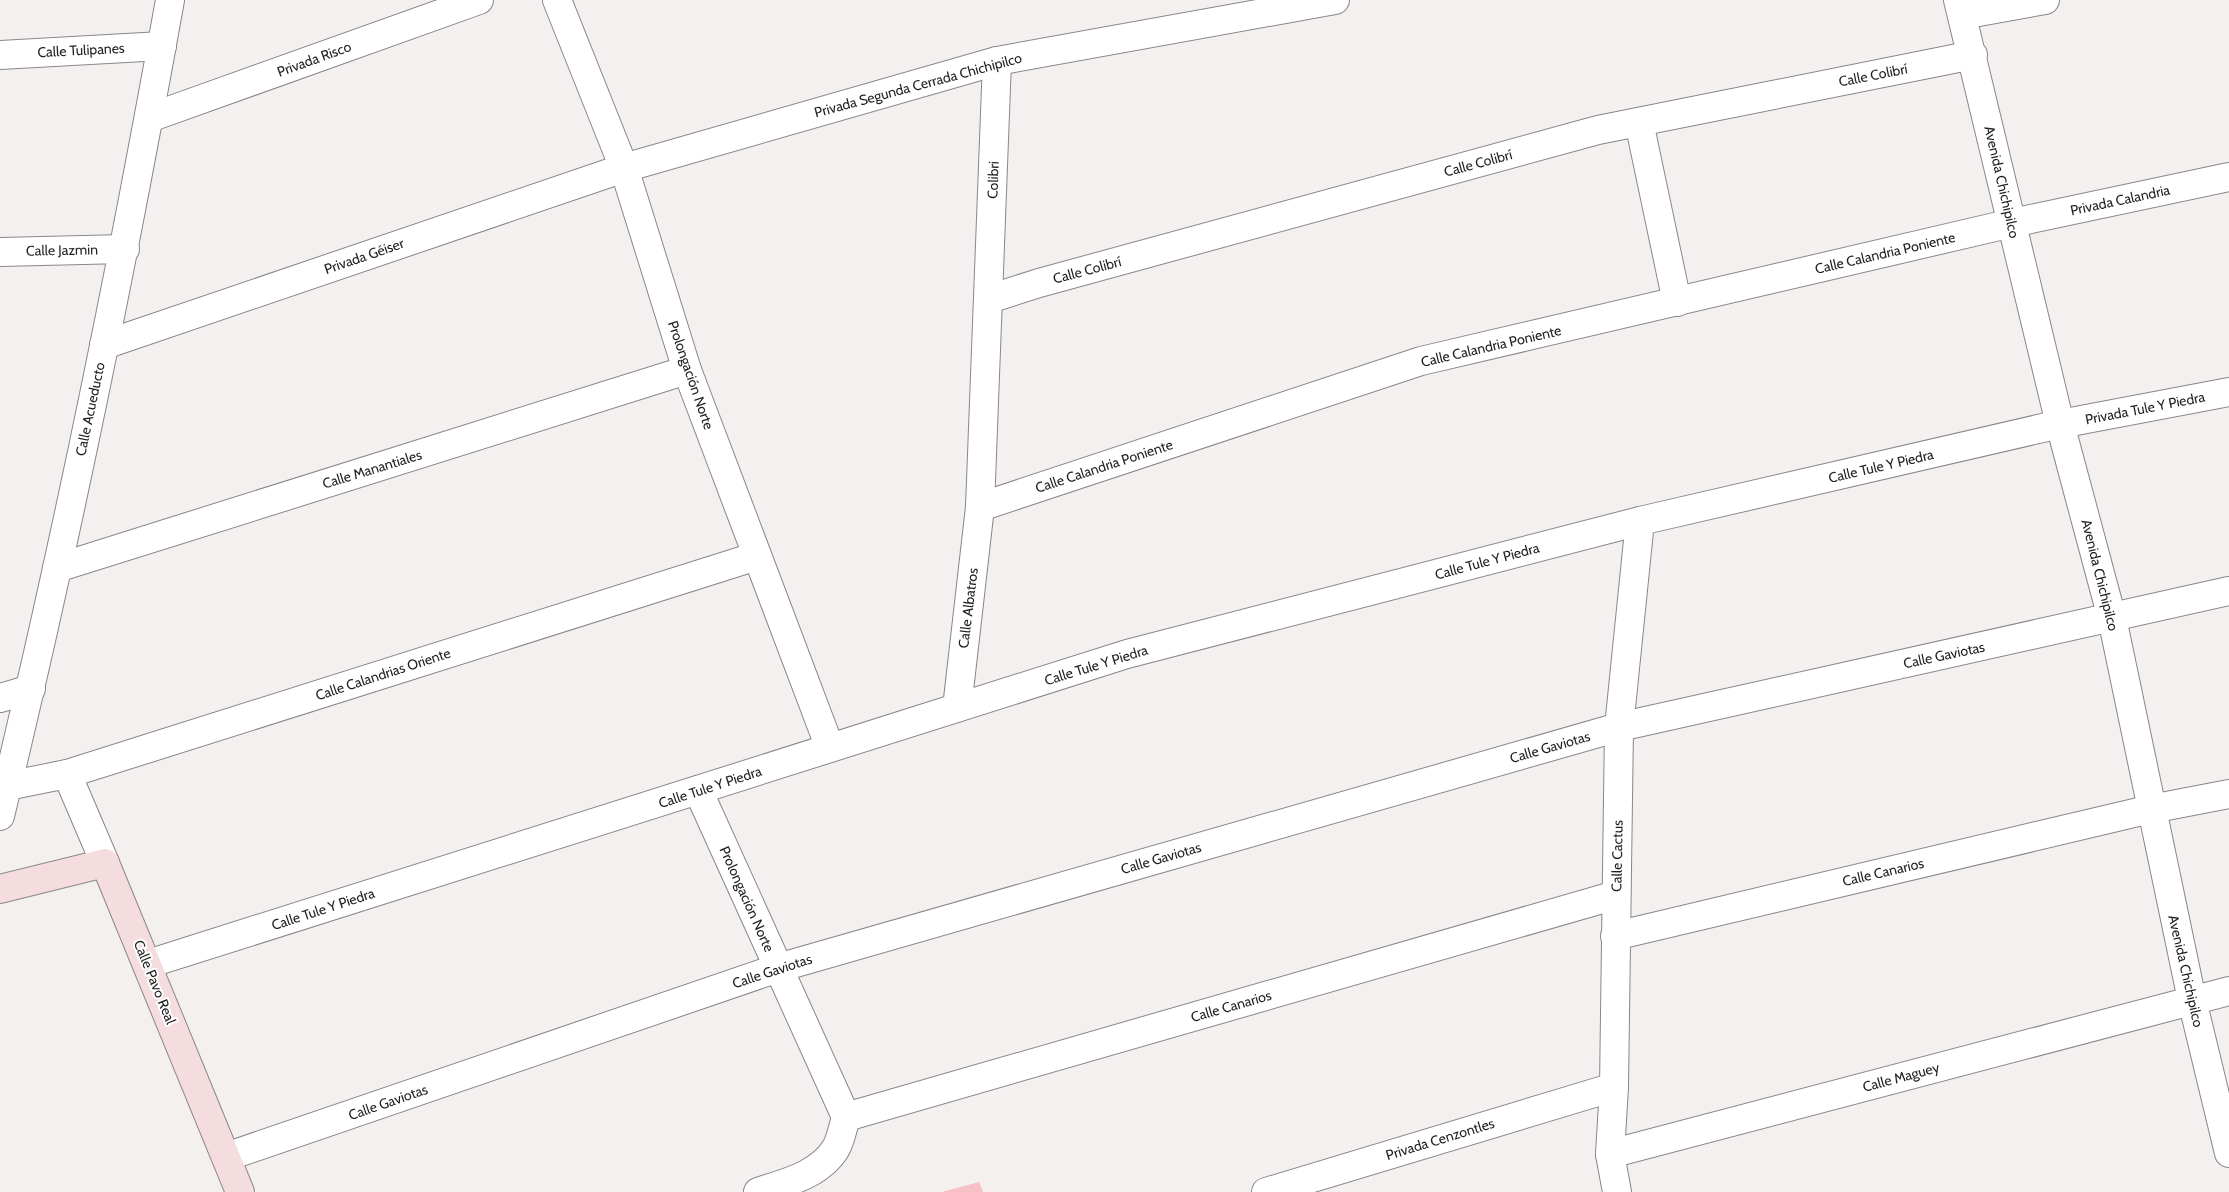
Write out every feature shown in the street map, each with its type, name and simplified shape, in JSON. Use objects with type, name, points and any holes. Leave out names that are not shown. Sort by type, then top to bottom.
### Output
[{"type":"street","name":"Calle Acueducto","points":[[0,816],[31,689],[125,249],[170,0]]},
{"type":"street","name":"Privada Risco","points":[[149,118],[479,0]]},
{"type":"street","name":"Prolongación Norte","points":[[557,0],[624,168],[687,370],[830,748]]},
{"type":"street","name":"Privada Segunda Cerrada Chichipilco","points":[[624,168],[997,61],[1335,0]]},
{"type":"street","points":[[1960,7],[2045,0]]},
{"type":"street","name":"Avenida Chichipilco","points":[[1960,7],[2060,424],[2112,618],[2192,1000],[2229,1153]]},
{"type":"street","name":"Calle Tulipanes","points":[[0,54],[162,46]]},
{"type":"street","name":"Calle Colibrí","points":[[989,299],[1039,283],[1598,130],[1973,55]]},
{"type":"street","name":"Colibri","points":[[980,507],[997,61]]},
{"type":"street","points":[[1639,122],[1677,302]]},
{"type":"street","name":"Privada Géiser","points":[[104,345],[624,168]]},
{"type":"street","name":"Privada Calandria","points":[[2012,223],[2229,177]]},
{"type":"street","name":"Calle Calandria Poniente","points":[[980,507],[1421,361],[2012,223]]},
{"type":"street","name":"Calle Jazmin","points":[[0,252],[125,249]]},
{"type":"street","name":"Calle Manantiales","points":[[57,568],[687,370]]},
{"type":"street","name":"Privada Tule Y Piedra","points":[[2060,424],[2229,392]]},
{"type":"street","name":"Calle Tule Y Piedra","points":[[148,964],[1127,654],[1640,521],[2060,424]]},
{"type":"street","name":"Calle Albatros","points":[[957,708],[980,507]]},
{"type":"street","name":"Calle Cactus","points":[[1617,1192],[1610,1154],[1614,1087],[1619,727],[1640,521]]},
{"type":"street","name":"Calle Calandrias Oriente","points":[[7,786],[67,774],[757,556]]},
{"type":"street","name":"Calle Gaviotas","points":[[226,1158],[778,968],[1619,727],[2229,591]]},
{"type":"street","points":[[0,698],[31,689]]},
{"type":"street","name":"Calle Pavo Real","points":[[67,774],[148,964],[240,1192]]},
{"type":"street","name":"Prolongación Norte","points":[[698,790],[846,1118]]},
{"type":"street","name":"Calle Canarios","points":[[1615,936],[2151,809],[2229,794]]},
{"type":"street","points":[[0,889],[105,863]]},
{"type":"street","name":"Calle Canarios","points":[[846,1118],[1616,895]]},
{"type":"street","name":"Calle Maguey","points":[[1610,1154],[2229,991]]},
{"type":"street","name":"Privada Cenzontles","points":[[1266,1192],[1614,1087]]},
{"type":"street","points":[[758,1192],[794,1180],[817,1167],[836,1148],[846,1118]]},
{"type":"shaded area","points":[[979,1182],[983,1192],[942,1192]]}]
